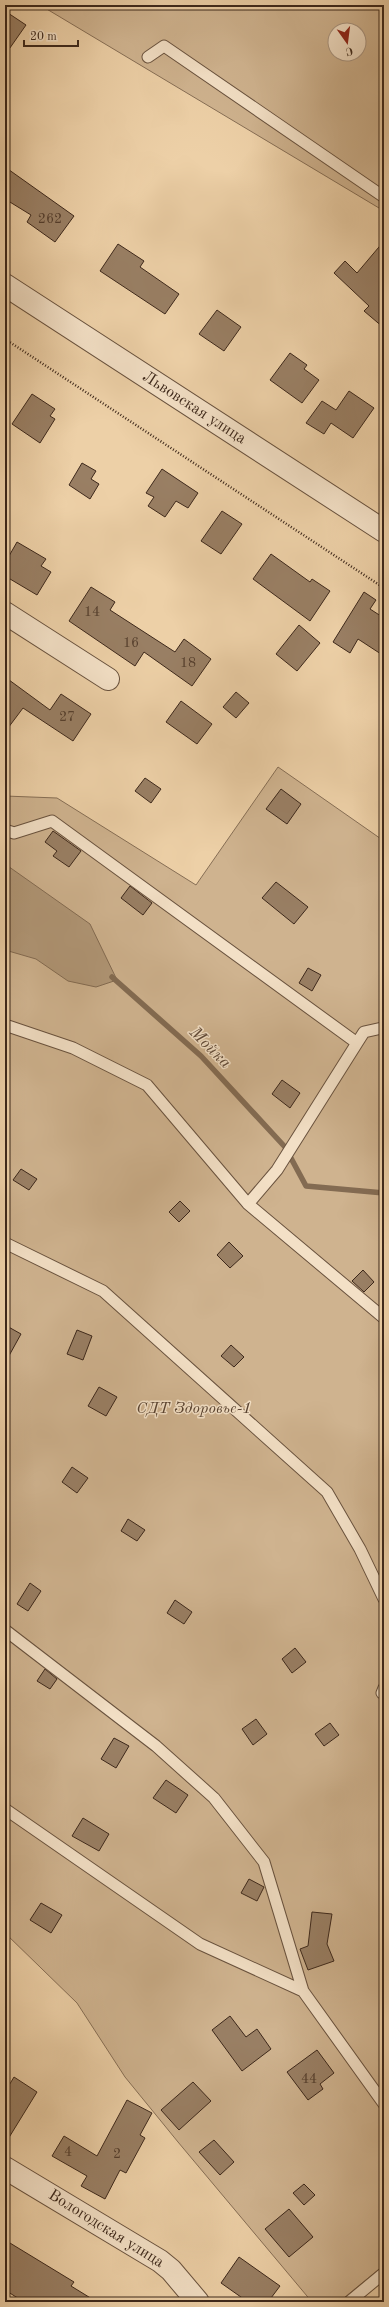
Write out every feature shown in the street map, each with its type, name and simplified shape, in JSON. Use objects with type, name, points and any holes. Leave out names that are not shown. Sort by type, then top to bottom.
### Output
[{"type":"street","name":"Львовская улица","points":[[5,285],[384,531]]},
{"type":"street","points":[[5,613],[108,679]]},
{"type":"street","name":"Вологодская улица","points":[[5,2168],[160,2261],[171,2270],[198,2302]]},
{"type":"lane","points":[[148,57],[164,46],[384,197]]},
{"type":"lane","points":[[5,830],[14,833],[52,821],[357,1043]]},
{"type":"lane","points":[[5,1025],[73,1048],[147,1085],[248,1204],[384,1318]]},
{"type":"lane","points":[[248,1204],[277,1170],[364,1032],[382,1028],[384,1030]]},
{"type":"lane","points":[[5,1243],[102,1291],[327,1492],[360,1549],[384,1599]]},
{"type":"lane","points":[[5,1630],[156,1746],[214,1798],[264,1862],[303,1991],[384,2104]]},
{"type":"lane","points":[[5,1809],[200,1944],[303,1991]]},
{"type":"lane","points":[[349,2302],[384,2273]]},
{"type":"path","points":[[5,339],[384,588]]},
{"type":"green space","points":[[40,5],[384,5],[384,211]]},
{"type":"green space","name":"СДТ Здоровье-1","points":[[278,767],[384,841],[384,2265],[339,2302],[312,2302],[125,2077],[77,2003],[5,1933],[5,796],[57,798],[196,885]]},
{"type":"shaded area","points":[[5,864],[90,924],[117,980],[96,987],[68,981],[36,959],[5,950]]},
{"type":"building","points":[[5,11],[26,25],[5,55]]},
{"type":"building","points":[[5,167],[74,216],[55,242],[27,222],[31,215],[5,199]]},
{"type":"building","points":[[384,241],[384,328],[364,311],[369,306],[334,273],[345,261],[357,273]]},
{"type":"building","points":[[118,244],[144,261],[140,267],[179,294],[165,314],[100,271]]},
{"type":"building","points":[[217,310],[241,327],[224,351],[199,334]]},
{"type":"building","points":[[290,353],[307,365],[304,369],[319,380],[302,403],[270,380]]},
{"type":"building","points":[[349,391],[374,408],[353,438],[331,423],[324,434],[306,423],[322,401],[336,410]]},
{"type":"building","points":[[32,394],[55,409],[50,416],[55,419],[40,443],[12,424]]},
{"type":"building","points":[[82,463],[96,471],[91,479],[99,484],[90,499],[69,485]]},
{"type":"building","points":[[162,469],[198,493],[188,508],[176,501],[165,517],[148,506],[154,497],[146,493]]},
{"type":"building","points":[[222,511],[242,524],[221,554],[201,541]]},
{"type":"building","points":[[17,542],[46,559],[41,566],[51,572],[37,595],[5,576],[5,563]]},
{"type":"building","points":[[271,554],[310,582],[312,579],[330,591],[310,621],[253,579]]},
{"type":"building","points":[[91,587],[115,602],[110,610],[175,652],[184,639],[211,659],[192,686],[144,652],[135,666],[69,621]]},
{"type":"building","points":[[364,592],[376,600],[370,609],[384,618],[384,656],[358,639],[350,653],[333,642]]},
{"type":"building","points":[[299,625],[320,643],[297,671],[276,654]]},
{"type":"building","points":[[5,677],[50,710],[61,694],[91,714],[73,741],[23,708],[5,732]]},
{"type":"building","points":[[236,692],[249,703],[236,718],[223,707]]},
{"type":"building","points":[[181,701],[212,724],[197,744],[166,722]]},
{"type":"building","points":[[145,778],[161,789],[151,803],[135,791]]},
{"type":"building","points":[[281,789],[301,804],[287,824],[266,809]]},
{"type":"building","points":[[53,831],[81,851],[69,867],[53,856],[57,851],[45,842]]},
{"type":"building","points":[[276,882],[308,907],[294,924],[262,898]]},
{"type":"building","points":[[130,886],[152,903],[143,915],[121,898]]},
{"type":"building","points":[[308,968],[321,975],[312,991],[299,983]]},
{"type":"building","points":[[282,1080],[300,1093],[290,1108],[272,1094]]},
{"type":"building","points":[[21,1169],[37,1179],[29,1190],[13,1180]]},
{"type":"building","points":[[180,1201],[190,1211],[179,1222],[169,1212]]},
{"type":"building","points":[[229,1242],[243,1256],[230,1268],[217,1255]]},
{"type":"building","points":[[363,1270],[374,1282],[364,1292],[352,1281]]},
{"type":"building","points":[[5,1325],[21,1334],[5,1363]]},
{"type":"building","points":[[77,1330],[92,1336],[83,1360],[67,1354]]},
{"type":"building","points":[[231,1345],[244,1357],[234,1367],[221,1356]]},
{"type":"building","points":[[99,1387],[117,1397],[106,1416],[88,1406]]},
{"type":"building","points":[[72,1467],[88,1478],[77,1493],[62,1482]]},
{"type":"building","points":[[128,1519],[145,1530],[137,1541],[121,1531]]},
{"type":"building","points":[[30,1583],[41,1591],[28,1611],[17,1604]]},
{"type":"building","points":[[175,1600],[192,1612],[184,1624],[167,1613]]},
{"type":"building","points":[[295,1648],[306,1662],[292,1673],[282,1659]]},
{"type":"building","points":[[45,1669],[57,1679],[50,1689],[37,1681]]},
{"type":"building","points":[[256,1719],[267,1734],[253,1745],[242,1729]]},
{"type":"building","points":[[330,1723],[339,1735],[324,1746],[315,1734]]},
{"type":"building","points":[[114,1738],[129,1746],[116,1768],[101,1759]]},
{"type":"building","points":[[166,1780],[188,1795],[176,1813],[153,1798]]},
{"type":"building","points":[[83,1818],[109,1834],[99,1851],[72,1836]]},
{"type":"building","points":[[249,1879],[264,1887],[257,1901],[241,1893]]},
{"type":"building","points":[[41,1903],[62,1915],[51,1933],[30,1920]]},
{"type":"building","points":[[312,1912],[332,1914],[327,1944],[334,1961],[308,1970],[300,1949],[308,1946]]},
{"type":"building","points":[[230,2016],[246,2037],[257,2029],[271,2049],[242,2071],[212,2030]]},
{"type":"building","points":[[317,2050],[334,2073],[320,2084],[323,2089],[308,2100],[287,2072]]},
{"type":"building","points":[[14,2077],[37,2092],[5,2144],[5,2092]]},
{"type":"building","points":[[193,2082],[211,2101],[179,2130],[161,2110]]},
{"type":"building","points":[[127,2100],[152,2113],[140,2135],[145,2138],[126,2173],[120,2170],[105,2199],[81,2186],[87,2176],[52,2156],[64,2136],[97,2156]]},
{"type":"building","points":[[214,2140],[234,2162],[220,2175],[199,2152]]},
{"type":"building","points":[[304,2184],[315,2195],[304,2205],[293,2193]]},
{"type":"building","points":[[289,2209],[313,2237],[289,2257],[265,2229]]},
{"type":"building","points":[[5,2240],[74,2282],[71,2286],[97,2302],[24,2302],[5,2290]]},
{"type":"building","points":[[239,2257],[280,2286],[268,2302],[248,2302],[221,2283]]},
{"type":"waterway","name":"Мойка","points":[[112,977],[201,1056],[285,1147],[306,1186],[384,1193]]}]
